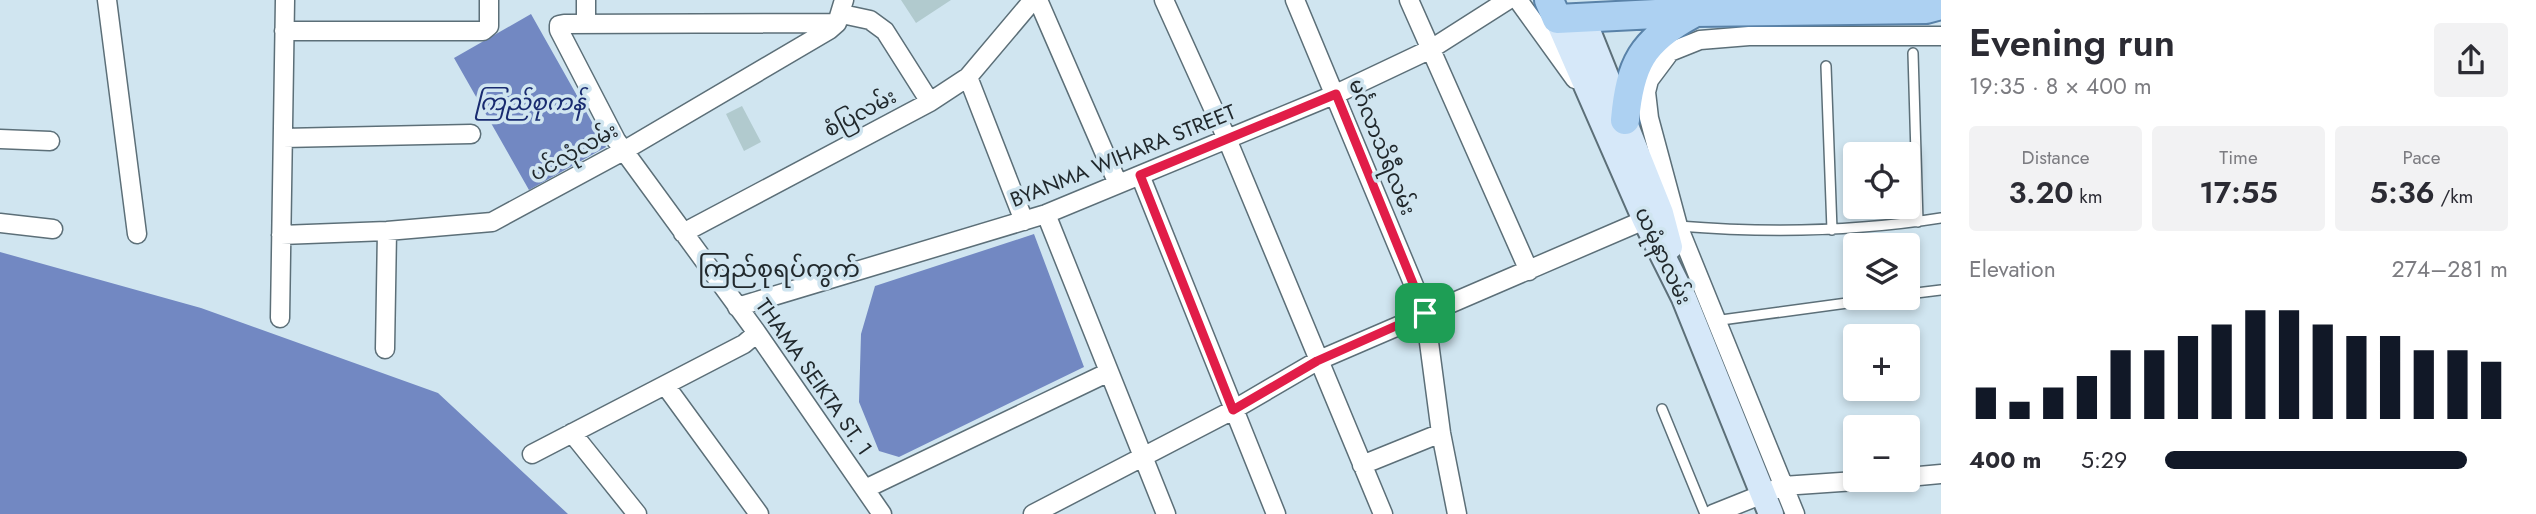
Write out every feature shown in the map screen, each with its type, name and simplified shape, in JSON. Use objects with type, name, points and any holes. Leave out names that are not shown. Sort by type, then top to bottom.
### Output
[{"type":"main road","points":[[1613,118],[1565,9],[1707,12],[1926,9],[1941,5]]},
{"type":"main road","points":[[1613,118],[1642,54],[1663,30],[1707,12]]},
{"type":"main road","name":"ယမုံနာလမ်း","points":[[1613,118],[1664,217],[1684,298],[1706,324],[1772,498]]},
{"type":"street","points":[[107,0],[137,234]]},
{"type":"street","points":[[280,318],[285,0]]},
{"type":"street","points":[[284,31],[487,30],[489,0]]},
{"type":"street","points":[[586,0],[586,24],[841,12],[870,20],[885,30],[930,102]]},
{"type":"street","name":"စံပြလမ်း","points":[[683,233],[930,102],[968,77],[1033,0]]},
{"type":"street","points":[[1038,0],[1118,184]]},
{"type":"street","points":[[1164,0],[1227,139],[1317,361],[1383,514]]},
{"type":"street","name":"မင်္ဂလာသိရီလမ်း","points":[[1295,0],[1425,313],[1441,433],[1457,514]]},
{"type":"street","points":[[1409,0],[1529,271]]},
{"type":"street","name":"BYANMA WIHARA STREET","points":[[737,307],[1046,214],[1336,94],[1431,49],[1508,0]]},
{"type":"street","points":[[1518,0],[1613,118]]},
{"type":"street","name":"ပင်လုံလမ်း","points":[[281,235],[387,232],[492,222],[625,150],[841,12]]},
{"type":"street","name":"THAMA SEIKTA ST. 1","points":[[586,24],[559,25],[559,30],[616,140],[757,333],[882,514]]},
{"type":"street","points":[[1706,324],[1664,217],[1646,92],[1654,70],[1670,52],[1700,40],[1749,36],[1941,36]]},
{"type":"street","points":[[968,77],[1024,221]]},
{"type":"street","points":[[282,138],[471,134]]},
{"type":"street","points":[[0,139],[50,141]]},
{"type":"street","points":[[1140,175],[1276,514]]},
{"type":"street","points":[[1046,214],[1166,514]]},
{"type":"street","points":[[1033,514],[1063,507],[1143,458],[1317,361],[1425,313],[1664,217]]},
{"type":"street","points":[[0,223],[53,229]]},
{"type":"street","points":[[385,349],[387,232]]},
{"type":"street","points":[[532,454],[744,344],[757,333]]},
{"type":"street","points":[[865,489],[1108,372]]},
{"type":"street","points":[[665,385],[759,514]]},
{"type":"street","points":[[572,433],[637,514]]},
{"type":"street","points":[[1362,465],[1441,433]]},
{"type":"street","points":[[1920,476],[1941,474]]},
{"type":"street","points":[[1713,514],[1772,498],[1843,485]]},
{"type":"street","points":[[1772,498],[1795,514]]},
{"type":"lane","points":[[1913,53],[1918,222]]},
{"type":"lane","points":[[1826,66],[1832,230]]},
{"type":"lane","points":[[1664,217],[1741,231],[1832,230],[1941,218]]},
{"type":"lane","points":[[1920,293],[1941,290]]},
{"type":"lane","points":[[1706,324],[1843,304]]},
{"type":"lane","points":[[1662,409],[1705,514]]},
{"type":"water","name":"ကြည်စုကန်","points":[[531,14],[606,147],[529,190],[454,58]]},
{"type":"water","points":[[1034,234],[1084,367],[899,457],[879,451],[859,402],[861,334],[875,286]]},
{"type":"water","points":[[0,252],[201,308],[438,393],[568,514],[0,514]]},
{"type":"building","points":[[901,0],[951,0],[916,23]]},
{"type":"building","points":[[742,106],[761,142],[744,151],[726,114]]},
{"type":"district","name":"ကြည်စုရပ်ကွက်","points":[[779,269]]},
{"type":"route","points":[[1336,94],[1425,313],[1317,361],[1233,410],[1140,175],[1336,94]]}]
